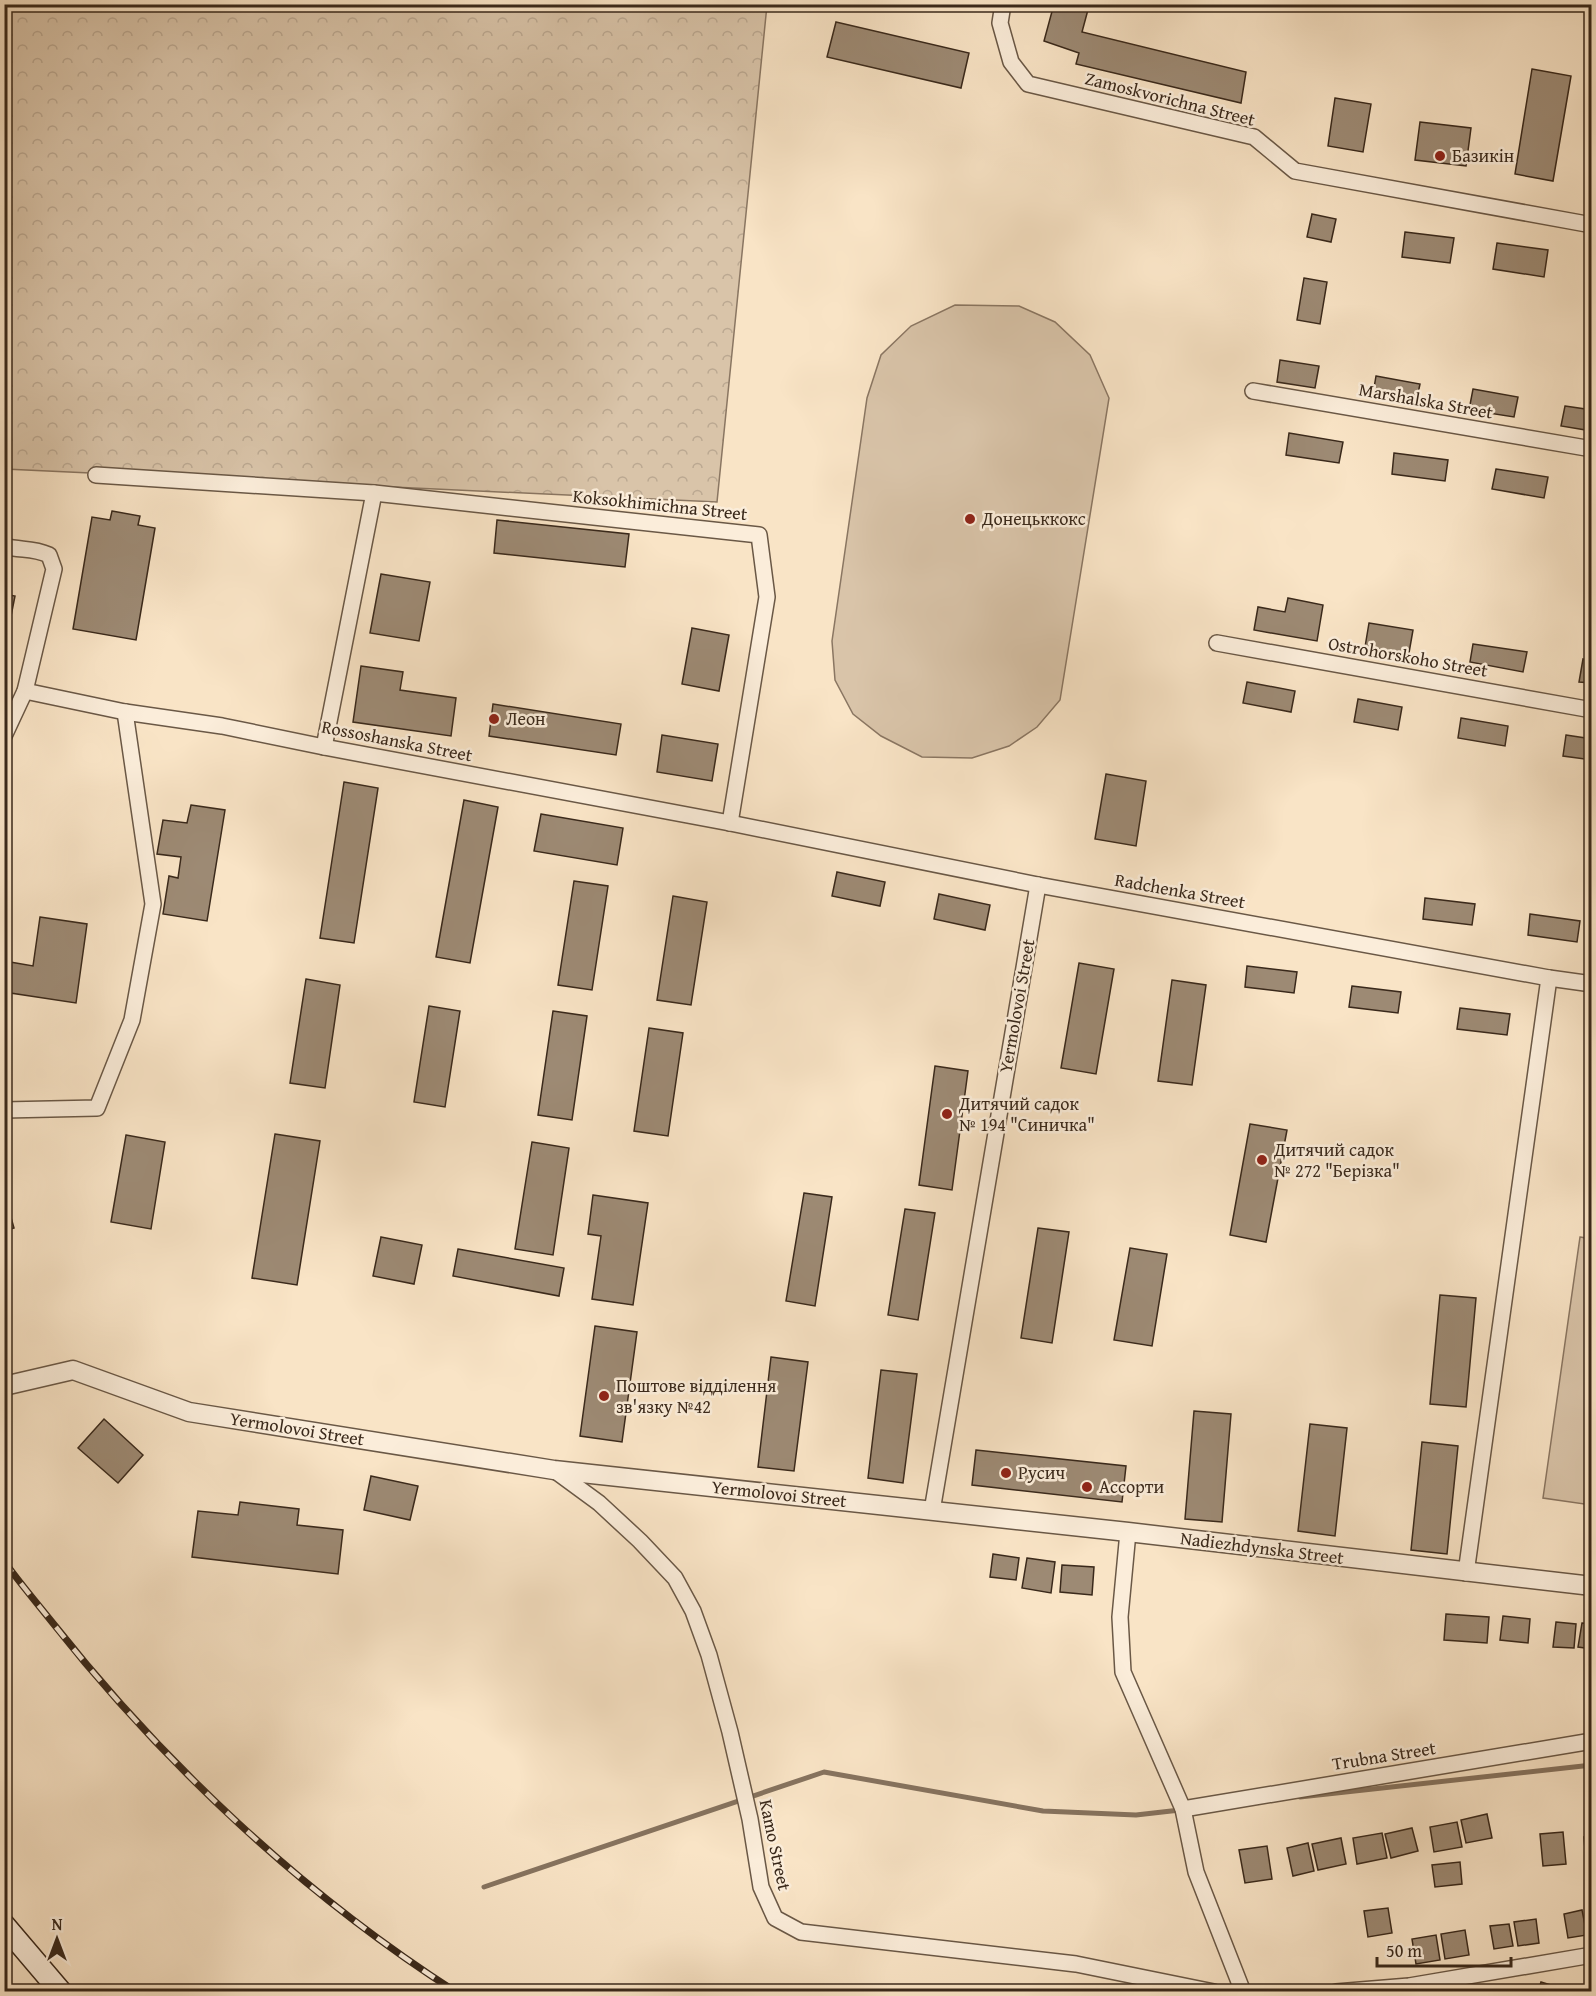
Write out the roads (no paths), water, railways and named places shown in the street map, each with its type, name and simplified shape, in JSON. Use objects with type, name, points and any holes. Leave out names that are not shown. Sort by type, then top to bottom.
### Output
[{"type":"main road","points":[[4,1925],[61,1992]]},
{"type":"street","name":"Zamoskvorichna Street","points":[[1003,4],[1000,23],[1011,62],[1028,84],[1254,137],[1295,171],[1592,225]]},
{"type":"street","name":"Marshalska Street","points":[[1253,392],[1592,449]]},
{"type":"street","name":"Koksokhimichna Street","points":[[96,475],[374,494],[759,535],[767,597],[730,823]]},
{"type":"street","points":[[324,747],[374,494]]},
{"type":"street","points":[[4,546],[36,549],[49,555],[54,569],[25,690],[4,736]]},
{"type":"street","name":"Ostrohorskoho Street","points":[[1217,643],[1592,710]]},
{"type":"street","name":"Rossoshanska Street","points":[[25,690],[125,712],[222,726],[762,830]]},
{"type":"street","points":[[4,1110],[97,1108],[132,1020],[153,904],[125,712]]},
{"type":"street","name":"Radchenka Street","points":[[762,830],[1038,885],[1592,984]]},
{"type":"street","name":"Yermolovoi Street","points":[[4,1386],[73,1370],[189,1412],[554,1470],[932,1511],[1038,885]]},
{"type":"street","points":[[1466,1573],[1549,978]]},
{"type":"street","name":"Kamo Street","points":[[554,1470],[599,1503],[640,1541],[675,1578],[693,1611],[709,1655],[730,1732],[750,1819],[761,1887],[775,1918],[801,1932],[1076,1964],[1214,1992]]},
{"type":"street","name":"Nadiezhdynska Street","points":[[932,1511],[1592,1586]]},
{"type":"street","points":[[1128,1532],[1120,1617],[1123,1672],[1183,1809],[1196,1872],[1243,1992]]},
{"type":"street","name":"Trubna Street","points":[[1183,1809],[1592,1741]]},
{"type":"street","points":[[1336,1992],[1409,1986],[1592,1955]]},
{"type":"waterway","points":[[1300,1797],[1592,1765]]},
{"type":"waterway","points":[[484,1887],[824,1772],[1043,1811],[1136,1815],[1180,1810]]},
{"type":"railway","points":[[4,1561],[95,1675],[189,1776],[290,1869],[344,1913],[399,1954],[456,1992]]},
{"type":"place","name":"Базикін","points":[[1440,156]]},
{"type":"place","name":"Донецьккокс","points":[[970,519]]},
{"type":"place","name":"Леон","points":[[494,719]]},
{"type":"place","name":"Дитячий садок № 194 \"Синичка\"","points":[[947,1114]]},
{"type":"place","name":"Дитячий садок № 272 \"Берізка\"","points":[[1262,1160]]},
{"type":"place","name":"Поштове відділення зв'язку №42","points":[[604,1396]]},
{"type":"place","name":"Русич","points":[[1006,1473]]},
{"type":"place","name":"Ассорти","points":[[1087,1487]]}]
